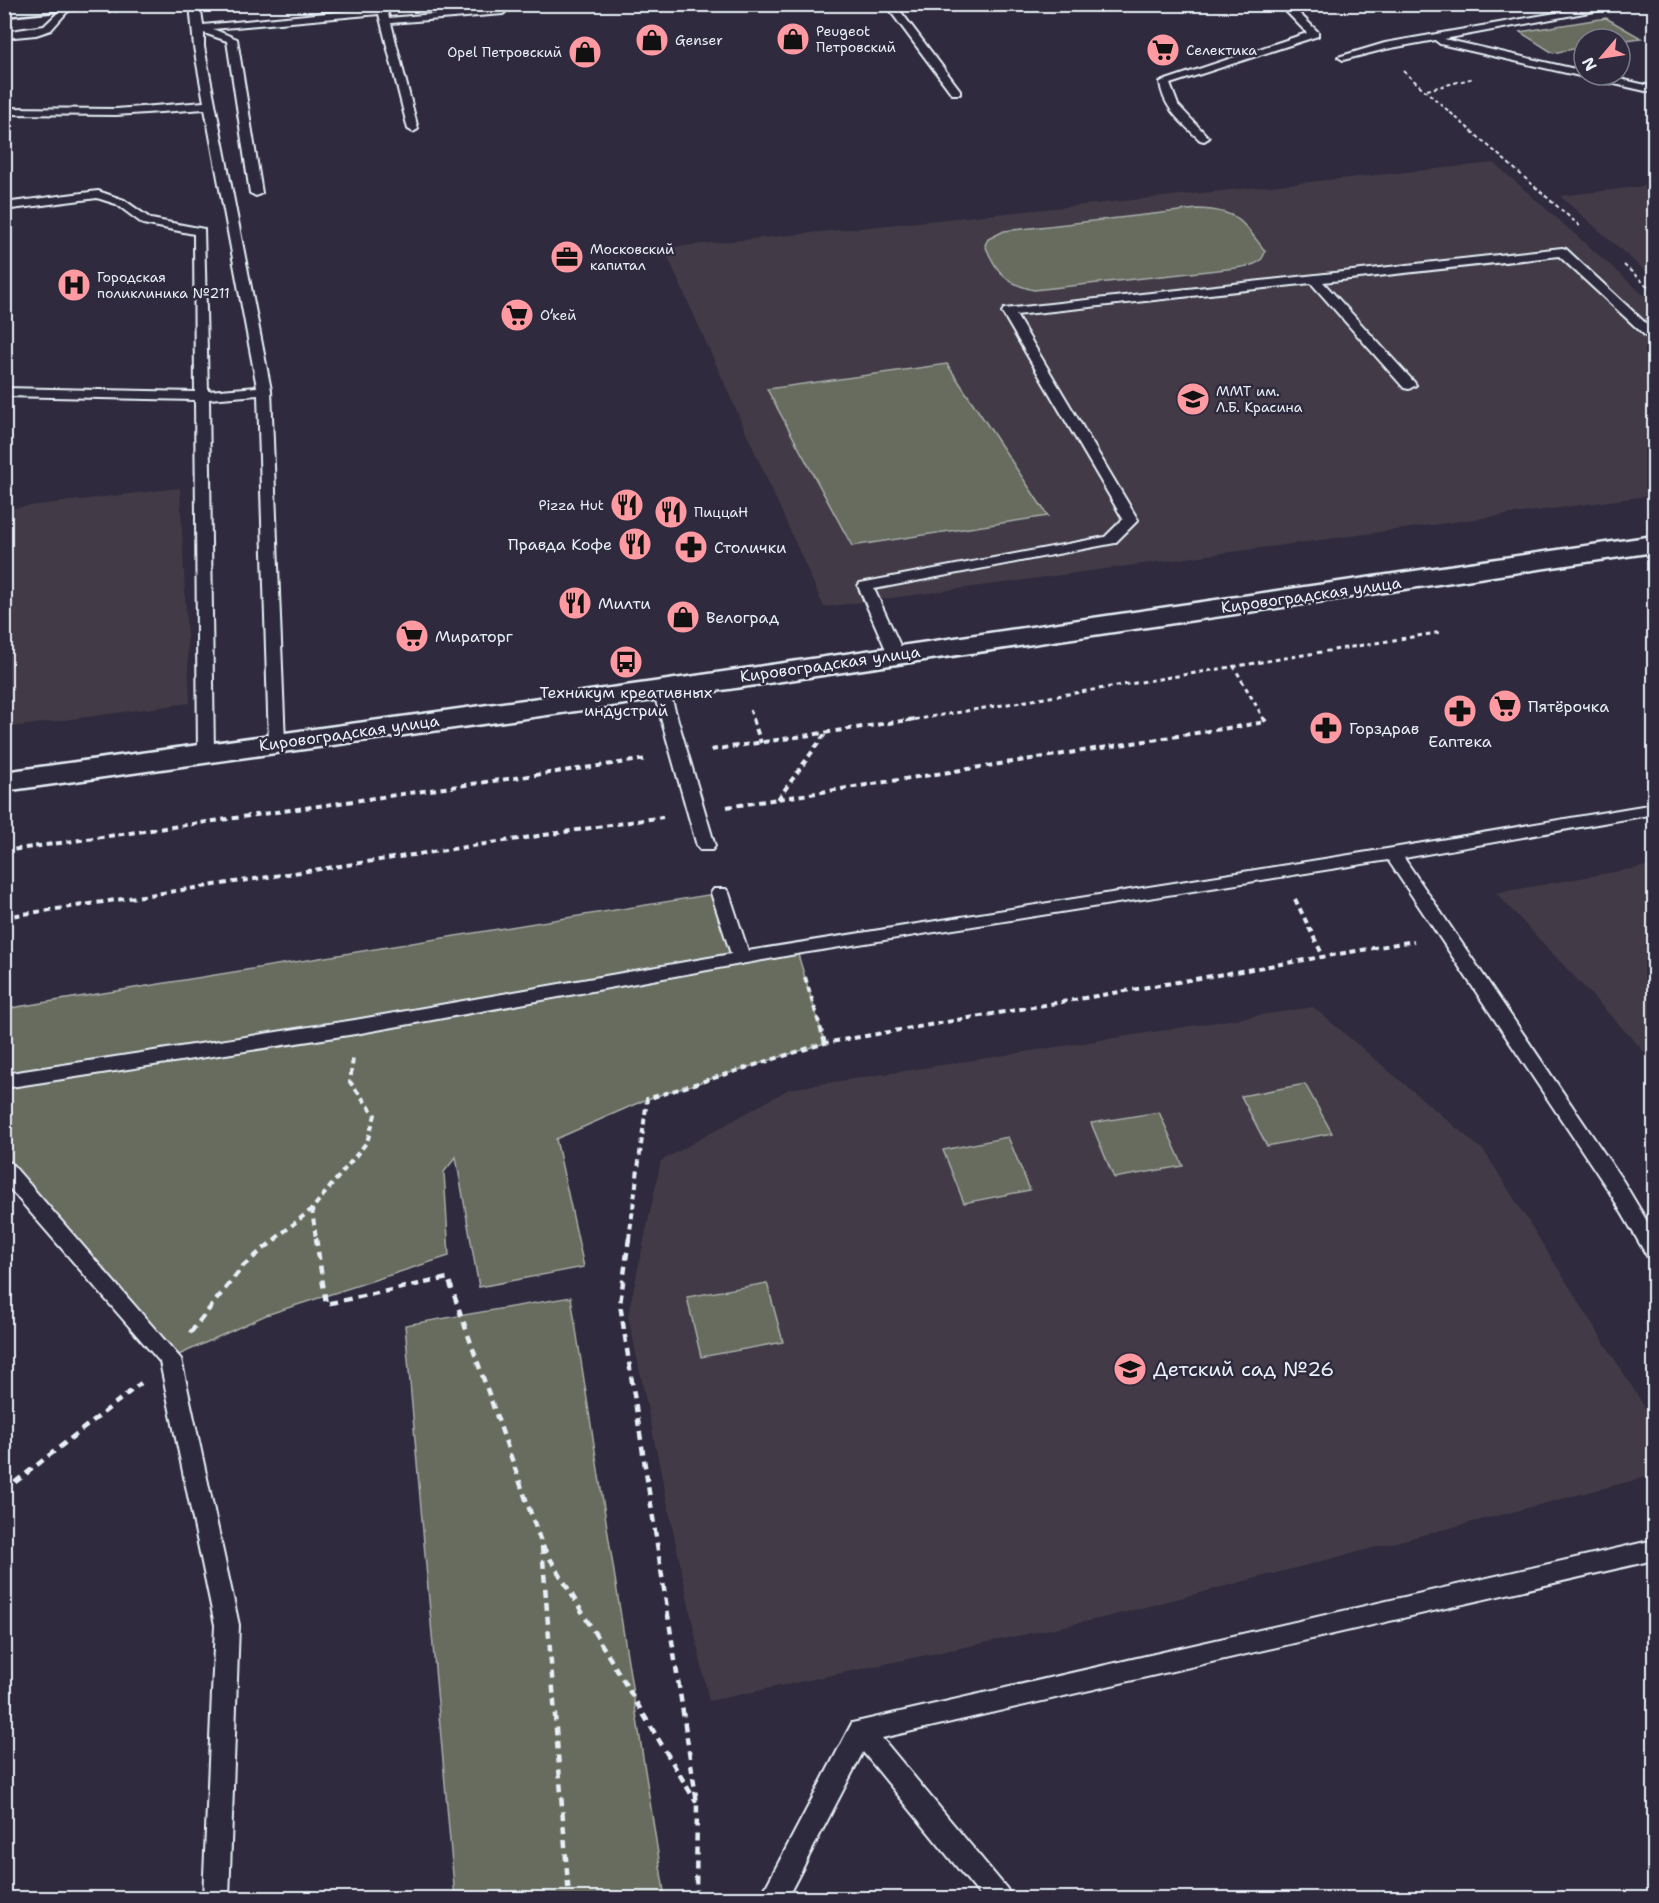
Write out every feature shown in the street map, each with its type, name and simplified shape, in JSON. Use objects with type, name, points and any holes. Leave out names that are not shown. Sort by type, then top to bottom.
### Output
[{"type":"street","points":[[4,11],[77,4]]},
{"type":"street","name":"Кировоградская улица","points":[[4,782],[1651,548]]},
{"type":"lane","points":[[4,35],[34,32],[51,26],[64,9],[77,4]]},
{"type":"lane","points":[[195,4],[199,28],[198,47],[264,390],[277,743]]},
{"type":"lane","points":[[199,28],[383,12],[503,11],[509,4]]},
{"type":"lane","points":[[890,4],[956,92]]},
{"type":"lane","points":[[1204,138],[1173,107],[1165,92],[1165,82],[1314,34],[1284,4]]},
{"type":"lane","points":[[1343,57],[1429,38],[1627,4]]},
{"type":"lane","points":[[383,12],[413,129]]},
{"type":"lane","points":[[199,28],[232,39],[256,193]]},
{"type":"lane","points":[[1429,38],[1572,71]]},
{"type":"lane","points":[[1632,85],[1654,90]]},
{"type":"lane","points":[[4,111],[116,112],[210,105]]},
{"type":"lane","points":[[4,207],[98,195],[120,202],[147,222],[200,231],[206,753]]},
{"type":"lane","points":[[896,654],[865,586],[1110,540],[1131,520],[1008,312],[1562,252],[1654,337]]},
{"type":"lane","points":[[1314,279],[1409,385]]},
{"type":"lane","points":[[4,392],[201,396],[264,390]]},
{"type":"lane","points":[[661,690],[706,846]]},
{"type":"lane","points":[[4,1081],[356,1027],[796,948],[1393,854],[1654,809]]},
{"type":"lane","points":[[1393,854],[1616,1186],[1654,1250]]},
{"type":"lane","points":[[720,892],[741,958]]},
{"type":"lane","points":[[4,1168],[170,1359],[227,1625],[216,1899]]},
{"type":"lane","points":[[773,1899],[861,1731],[1654,1550]]},
{"type":"lane","points":[[861,1731],[998,1899]]},
{"type":"path","points":[[1377,48],[1584,230]]},
{"type":"path","points":[[1619,261],[1654,292]]},
{"type":"path","points":[[4,851],[825,734],[1442,632]]},
{"type":"path","points":[[747,701],[761,743]]},
{"type":"path","points":[[778,799],[825,734]]},
{"type":"path","points":[[1280,872],[1324,958]]},
{"type":"path","points":[[696,1899],[697,1803],[620,1304],[647,1099],[825,1043],[1448,935]]},
{"type":"path","points":[[796,948],[825,1043]]},
{"type":"path","points":[[4,1491],[170,1359],[244,1265],[312,1209],[367,1142],[375,1115],[350,1082],[356,1027]]},
{"type":"path","points":[[312,1209],[326,1304],[448,1278],[542,1545],[697,1803]]},
{"type":"path","points":[[542,1545],[569,1899]]},
{"type":"shaded area","name":"ММТ им. Л.Б. Красина","points":[[1494,163],[1654,304],[1654,495],[824,607],[664,248]]},
{"type":"shaded area","points":[[1654,185],[1654,279],[1560,196]]},
{"type":"shaded area","points":[[180,488],[190,703],[5,728],[5,509]]},
{"type":"shaded area","points":[[1654,865],[1654,1062],[1496,893]]},
{"type":"shaded area","name":"Детский сад №26","points":[[1313,1007],[1485,1152],[1654,1422],[1654,1475],[1107,1617],[709,1701],[628,1315],[661,1161],[789,1089]]},
{"type":"green space","points":[[1606,18],[1622,27],[1572,27],[1572,49],[1553,53],[1520,32]]},
{"type":"green space","points":[[1632,33],[1641,38],[1632,39]]},
{"type":"green space","points":[[1197,209],[1222,212],[1238,219],[1265,251],[1264,256],[1254,264],[1236,268],[1034,290],[1016,284],[1003,275],[993,263],[985,245],[988,239],[1004,231]]},
{"type":"green space","points":[[947,364],[1048,516],[852,546],[767,389]]},
{"type":"green space","points":[[720,893],[741,957],[796,948],[825,1043],[647,1099],[556,1139],[584,1267],[479,1287],[456,1157],[444,1172],[449,1256],[266,1315],[170,1359],[5,1164],[5,1009]]},
{"type":"green space","points":[[1305,1084],[1332,1133],[1267,1146],[1241,1096]]},
{"type":"green space","points":[[1159,1112],[1183,1166],[1114,1178],[1091,1123]]},
{"type":"green space","points":[[1008,1137],[1030,1190],[964,1203],[943,1150]]},
{"type":"green space","points":[[767,1283],[783,1342],[701,1357],[687,1297]]},
{"type":"green space","points":[[571,1297],[665,1898],[455,1898],[405,1325]]},
{"type":"place","name":"Peugeot Петровский","points":[[793,39]]},
{"type":"place","name":"Genser","points":[[652,40]]},
{"type":"place","name":"Селектика","points":[[1163,50]]},
{"type":"place","name":"Opel Петровский","points":[[585,52]]},
{"type":"place","name":"Московский капитал","points":[[567,257]]},
{"type":"place","name":"Городская поликлиника №211","points":[[74,285]]},
{"type":"place","name":"О’кей","points":[[517,315]]},
{"type":"place","name":"ММТ им. Л.Б. Красина","points":[[1193,399]]},
{"type":"place","name":"Pizza Hut","points":[[627,505]]},
{"type":"place","name":"ПиццаН","points":[[671,512]]},
{"type":"place","name":"Правда Кофе","points":[[635,544]]},
{"type":"place","name":"Столички","points":[[691,547]]},
{"type":"place","name":"Милти","points":[[575,603]]},
{"type":"place","name":"Велоград","points":[[683,617]]},
{"type":"place","name":"Мираторг","points":[[412,636]]},
{"type":"place","name":"Техникум креативных индустрий","points":[[626,662]]},
{"type":"place","name":"Пятёрочка","points":[[1505,706]]},
{"type":"place","name":"Еаптека","points":[[1460,711]]},
{"type":"place","name":"Горздрав","points":[[1326,728]]},
{"type":"place","name":"Детский сад №26","points":[[1130,1369]]}]
